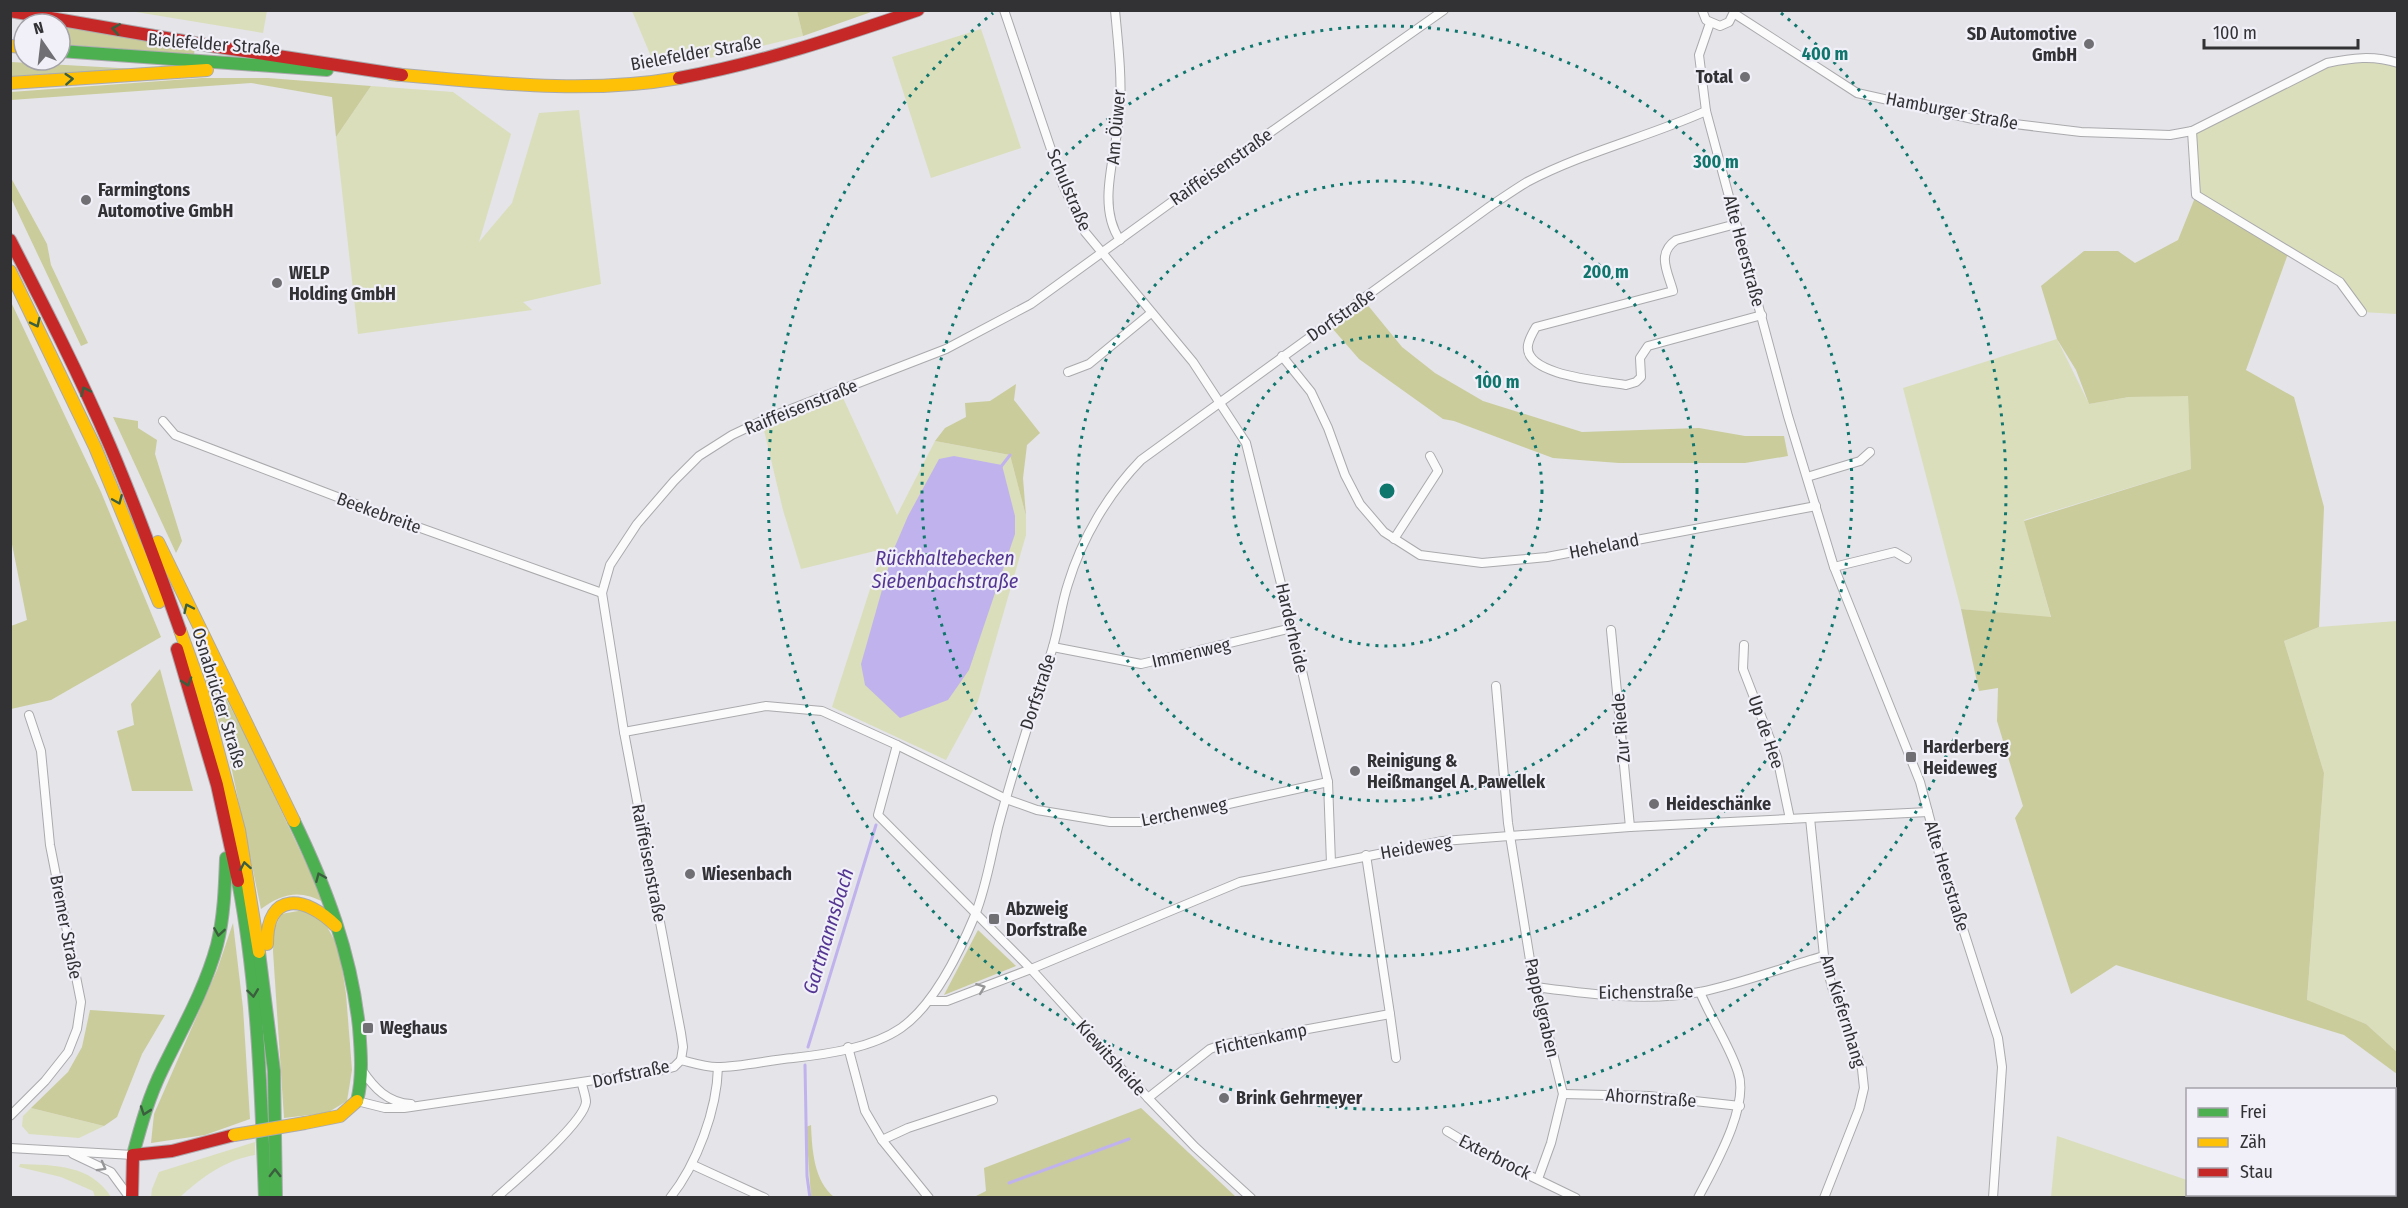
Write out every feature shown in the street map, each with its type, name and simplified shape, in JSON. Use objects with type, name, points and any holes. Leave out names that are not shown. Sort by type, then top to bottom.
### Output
[{"type":"main road","name":"Bielefelder Straße","points":[[72,52],[530,86],[592,86],[655,82],[716,72],[804,50],[918,10]]},
{"type":"main road","points":[[10,11],[402,75]]},
{"type":"main road","name":"Bielefelder Straße","points":[[72,58],[207,70],[402,75]]},
{"type":"main road","points":[[10,83],[207,70]]},
{"type":"main road","name":"Osnabrücker Straße","points":[[10,240],[62,342],[109,444],[136,509],[202,691],[239,830],[265,986],[274,1071],[276,1197]]},
{"type":"main road","name":"Osnabrücker Straße","points":[[10,271],[95,447],[170,628],[204,736],[245,924],[261,1071],[265,1197]]},
{"type":"main road","points":[[109,444],[311,856],[342,932],[350,963],[359,1024],[362,1068],[361,1087],[357,1101],[351,1110],[340,1117],[234,1135],[172,1151],[133,1155]]},
{"type":"main road","points":[[131,1197],[133,1155],[144,1112],[162,1069],[188,1023],[217,944],[224,899],[226,831]]},
{"type":"main road","points":[[265,986],[268,967],[265,928],[267,918],[276,910],[285,904],[309,905],[321,911],[342,932]]},
{"type":"street","name":"Am Öüwer","points":[[1114,10],[1119,54],[1120,107],[1107,199],[1112,229],[1120,240]]},
{"type":"street","name":"Raiffeisenstraße","points":[[681,1060],[683,1047],[681,1033],[624,732],[602,593],[610,566],[637,525],[699,456],[732,435],[768,418],[965,341],[1031,304],[1444,10]]},
{"type":"street","points":[[1702,10],[1710,23],[1725,24],[1735,12]]},
{"type":"street","name":"Hamburger Straße","points":[[1735,12],[1857,93],[1974,119],[2081,132],[2170,135],[2192,131],[2327,63],[2350,58],[2380,58],[2397,63]]},
{"type":"street","name":"Schulstraße","points":[[1005,13],[1063,185],[1085,232],[1193,362],[1220,402]]},
{"type":"street","name":"Alte Heerstraße","points":[[1710,23],[1699,55],[1706,111],[1788,416],[1834,567],[1908,747],[1998,1038],[2002,1067],[1993,1197]]},
{"type":"street","name":"Dorfstraße","points":[[357,1101],[385,1107],[435,1105],[663,1071],[674,1067],[681,1060],[718,1067],[816,1055],[877,1040],[903,1026],[929,1001],[976,914],[1006,799],[1053,647],[1071,575],[1094,524],[1126,476],[1142,460],[1282,356],[1489,207],[1526,183],[1569,163],[1655,133],[1706,111]]},
{"type":"street","points":[[2192,131],[2196,195],[2340,282],[2362,312]]},
{"type":"street","points":[[1736,224],[1676,240],[1668,246],[1664,257],[1673,291],[1536,327],[1528,346],[1530,357],[1536,364],[1548,370],[1626,385],[1636,382],[1641,377],[1640,358],[1648,346],[1762,315]]},
{"type":"street","points":[[1068,372],[1089,364],[1151,313]]},
{"type":"street","name":"Heheland","points":[[1282,356],[1311,393],[1328,428],[1345,475],[1360,504],[1394,539],[1420,555],[1482,563],[1547,557],[1816,506]]},
{"type":"street","name":"Harderheide","points":[[1220,402],[1246,443],[1293,628],[1328,782],[1331,863]]},
{"type":"street","name":"Beekebreite","points":[[163,422],[175,435],[197,444],[387,516],[602,593]]},
{"type":"street","points":[[1807,477],[1860,461],[1870,452]]},
{"type":"street","points":[[1394,539],[1438,471],[1430,456]]},
{"type":"street","points":[[1834,567],[1895,552],[1907,559]]},
{"type":"street","name":"Immenweg","points":[[1053,647],[1141,664],[1293,628]]},
{"type":"street","name":"Zur Riede","points":[[1611,630],[1630,827]]},
{"type":"street","name":"Up de Hee","points":[[1744,645],[1743,669],[1777,757],[1790,819]]},
{"type":"street","name":"Pappelgraben","points":[[1496,686],[1508,823],[1530,960],[1563,1094],[1551,1143],[1538,1179]]},
{"type":"street","name":"Lerchenweg","points":[[624,732],[766,706],[822,711],[1006,799],[1037,810],[1100,820],[1148,822],[1328,782]]},
{"type":"street","name":"Bremer Straße","points":[[10,1116],[45,1081],[68,1052],[77,1029],[81,1002],[50,845],[41,751],[29,715]]},
{"type":"street","name":"Kiewitsheide","points":[[897,745],[878,815],[1031,969],[1148,1098],[1195,1146],[1251,1197]]},
{"type":"street","name":"Heideweg","points":[[929,1001],[947,1000],[1031,969],[1240,882],[1443,840],[1630,827],[1928,812]]},
{"type":"street","name":"Am Kiefernhang","points":[[1810,818],[1824,956],[1832,987],[1862,1069],[1864,1088],[1859,1110],[1824,1197]]},
{"type":"street","points":[[1366,855],[1396,1058]]},
{"type":"street","name":"Eichenstraße","points":[[1536,987],[1595,994],[1644,996],[1700,992],[1824,956]]},
{"type":"street","points":[[1698,1197],[1740,1106],[1739,1073],[1700,992]]},
{"type":"street","name":"Fichtenkamp","points":[[1148,1098],[1210,1049],[1221,1045],[1390,1014]]},
{"type":"street","points":[[848,1047],[865,1111],[882,1140],[929,1197]]},
{"type":"street","points":[[670,1197],[693,1166],[711,1110],[718,1067]]},
{"type":"street","points":[[362,1068],[371,1083],[385,1095],[405,1103],[435,1105]]},
{"type":"street","points":[[496,1197],[569,1129],[582,1112],[586,1102],[582,1084]]},
{"type":"street","name":"Ahornstraße","points":[[1563,1094],[1650,1096],[1740,1106]]},
{"type":"street","points":[[882,1140],[908,1128],[993,1100]]},
{"type":"street","name":"Exterbrock","points":[[1447,1131],[1483,1153],[1576,1197]]},
{"type":"street","points":[[10,1148],[133,1155]]},
{"type":"street","points":[[64,1151],[107,1168],[131,1197]]},
{"type":"street","points":[[693,1166],[765,1197]]},
{"type":"green space","points":[[797,10],[874,11],[803,36]]},
{"type":"green space","points":[[130,11],[267,11],[263,33]]},
{"type":"green space","points":[[632,11],[797,11],[803,36],[722,56],[655,66]]},
{"type":"green space","points":[[72,28],[195,47],[194,55],[72,45]]},
{"type":"green space","points":[[981,29],[1021,148],[931,178],[892,57]]},
{"type":"green space","points":[[2350,58],[2397,63],[2397,314],[2362,312],[2340,282],[2196,195],[2192,131],[2271,90]]},
{"type":"green space","points":[[11,62],[12,72],[72,72],[72,65],[137,69],[11,78]]},
{"type":"green space","points":[[202,78],[268,78],[371,86],[336,137],[332,97],[251,83],[11,100],[11,92]]},
{"type":"green space","points":[[371,86],[453,92],[511,134],[479,242],[512,203],[539,113],[579,110],[601,284],[523,302],[532,310],[358,334],[336,137]]},
{"type":"green space","points":[[10,176],[47,244],[51,265],[88,343],[81,346],[11,198]]},
{"type":"green space","points":[[2196,195],[2289,251],[2246,370],[2294,397],[2324,507],[2319,627],[2284,641],[2324,773],[2307,1000],[2366,1024],[2397,1052],[2397,1074],[2344,1035],[2116,965],[2071,994],[2015,818],[2023,806],[1997,721],[1998,688],[1979,691],[1961,609],[2051,617],[2024,521],[2191,469],[2188,396],[2129,397],[2089,404],[2076,370],[2057,339],[2041,286],[2084,251],[2118,251],[2135,263],[2178,240]]},
{"type":"green space","points":[[11,302],[101,492],[161,637],[51,700],[11,709],[11,626],[27,620],[11,539]]},
{"type":"green space","points":[[1366,303],[1402,347],[1435,373],[1483,401],[1582,432],[1699,428],[1745,436],[1784,436],[1788,456],[1745,463],[1619,463],[1553,458],[1443,419],[1359,359],[1332,328]]},
{"type":"green space","points":[[2057,339],[2089,404],[2129,397],[2188,395],[2191,469],[2024,520],[2051,618],[1961,609],[1903,388]]},
{"type":"green space","points":[[1016,384],[1014,400],[1040,433],[1027,445],[1023,478],[1026,516],[1010,455],[935,441],[945,428],[966,417],[965,403],[990,401]]},
{"type":"green space","points":[[843,398],[897,515],[935,441],[1010,455],[1026,516],[1026,535],[978,701],[946,760],[832,707],[883,549],[801,569],[783,510],[764,430]]},
{"type":"green space","points":[[113,417],[138,421],[138,428],[157,440],[155,454],[182,541],[176,553]]},
{"type":"green space","points":[[2397,621],[2397,1052],[2366,1024],[2307,1001],[2324,773],[2284,641],[2319,627]]},
{"type":"green space","points":[[192,633],[249,743],[325,903],[308,896],[292,895],[277,899],[261,909],[229,756]]},
{"type":"green space","points":[[160,669],[193,791],[132,791],[117,731],[134,725],[131,704]]},
{"type":"green space","points":[[304,910],[322,918],[339,948],[346,994],[352,1070],[347,1101],[327,1113],[284,1118],[273,951],[274,930],[281,914]]},
{"type":"green space","points":[[233,923],[243,1008],[250,1119],[205,1135],[151,1143],[154,1114],[217,970]]},
{"type":"green space","points":[[978,930],[1016,966],[944,995]]},
{"type":"green space","points":[[90,1010],[165,1015],[142,1054],[117,1117],[104,1126],[31,1108],[68,1072],[82,1047]]},
{"type":"green space","points":[[31,1108],[104,1126],[79,1138],[29,1134],[22,1126],[23,1116]]},
{"type":"green space","points":[[1141,1108],[1236,1197],[974,1197],[986,1191],[984,1168]]},
{"type":"green space","points":[[811,1125],[813,1155],[818,1174],[822,1183],[834,1197],[811,1197],[806,1127]]},
{"type":"green space","points":[[2057,1136],[2186,1180],[2186,1196],[2241,1197],[2051,1197]]},
{"type":"green space","points":[[255,1142],[255,1155],[244,1157],[214,1170],[180,1197],[151,1197],[159,1172]]},
{"type":"green space","points":[[20,1164],[59,1166],[83,1173],[103,1186],[111,1197],[95,1197],[93,1191],[61,1177],[19,1167]]},
{"type":"water","name":"Rückhaltebecken Siebenbachstraße","points":[[954,456],[1002,465],[1015,516],[1015,534],[969,670],[948,700],[900,718],[865,685],[861,664],[893,551],[908,516],[939,459]]},
{"type":"waterway","name":"Gartmannsbach","points":[[1000,468],[1010,455]]},
{"type":"waterway","name":"Gartmannsbach","points":[[808,1047],[876,825]]},
{"type":"waterway","name":"Gartmannsbach","points":[[805,1065],[807,1176],[810,1198]]},
{"type":"waterway","points":[[1009,1183],[1129,1139]]},
{"type":"traffic: fast","points":[[72,52],[327,70]]},
{"type":"traffic: fast","points":[[294,821],[327,896],[350,973],[359,1027],[361,1074],[357,1101]]},
{"type":"traffic: fast","points":[[133,1155],[154,1089],[193,1008],[212,961],[221,924],[226,858]]},
{"type":"traffic: fast","points":[[238,881],[254,999],[265,1198]]},
{"type":"traffic: fast","points":[[259,952],[274,1071],[276,1198]]},
{"type":"traffic: slow","points":[[10,83],[207,70]]},
{"type":"traffic: slow","points":[[391,74],[571,86],[607,86],[679,78]]},
{"type":"traffic: slow","points":[[10,271],[95,447],[159,602]]},
{"type":"traffic: slow","points":[[158,542],[294,821]]},
{"type":"traffic: slow","points":[[180,630],[202,691],[239,830],[259,952]]},
{"type":"traffic: slow","points":[[267,944],[269,926],[274,914],[281,907],[290,904],[301,904],[313,909],[336,926]]},
{"type":"traffic: slow","points":[[305,1123],[340,1116],[357,1101]]},
{"type":"traffic: slow","points":[[234,1135],[305,1123]]},
{"type":"traffic: jam","points":[[679,78],[770,57],[918,10]]},
{"type":"traffic: jam","points":[[10,11],[212,46],[402,75]]},
{"type":"traffic: jam","points":[[10,240],[110,446],[180,630]]},
{"type":"traffic: jam","points":[[177,649],[217,785],[238,881]]},
{"type":"traffic: jam","points":[[132,1198],[133,1155],[172,1151],[234,1135]]},
{"type":"place","name":"SD Automotive GmbH","points":[[2089,44]]},
{"type":"place","name":"Total","points":[[1745,77]]},
{"type":"place","name":"Farmingtons Automotive GmbH","points":[[86,200]]},
{"type":"place","name":"WELP Holding GmbH","points":[[277,283]]},
{"type":"place","name":"Harderberg Heideweg","points":[[1911,757]]},
{"type":"place","name":"Reinigung & Heißmangel A. Pawellek","points":[[1355,771]]},
{"type":"place","name":"Heideschänke","points":[[1654,804]]},
{"type":"place","name":"Wiesenbach","points":[[690,874]]},
{"type":"place","name":"Abzweig Dorfstraße","points":[[994,919]]},
{"type":"place","name":"Weghaus","points":[[368,1028]]},
{"type":"place","name":"Brink Gehrmeyer","points":[[1224,1098]]}]
